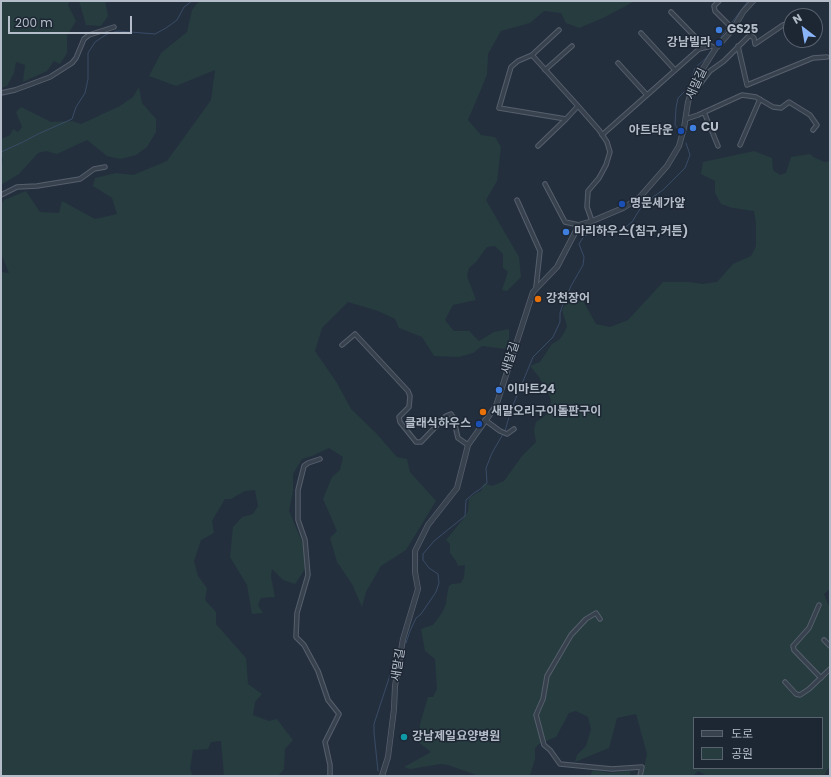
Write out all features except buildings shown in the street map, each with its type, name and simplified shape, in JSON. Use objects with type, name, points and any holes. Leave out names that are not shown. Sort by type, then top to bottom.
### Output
[{"type":"street","points":[[719,1],[714,6],[715,11],[733,29]]},
{"type":"street","name":"새말길","points":[[382,776],[388,757],[394,709],[395,686],[403,639],[418,589],[415,572],[415,551],[428,525],[456,488],[468,445],[496,406],[510,360],[536,287],[557,267],[579,225],[623,208],[639,198],[666,166],[679,146],[686,119],[688,102],[694,85],[716,48],[733,29],[743,12],[753,1]]},
{"type":"street","points":[[671,12],[705,47]]},
{"type":"street","points":[[694,85],[700,84],[710,71],[724,61],[750,35],[754,38],[755,44],[783,25]]},
{"type":"street","points":[[1,93],[16,90],[60,72],[76,58],[84,39],[89,35],[114,27]]},
{"type":"street","points":[[559,30],[532,56],[518,61],[511,67],[499,108],[566,119]]},
{"type":"street","points":[[641,33],[675,70]]},
{"type":"street","points":[[545,70],[572,46]]},
{"type":"street","points":[[602,135],[699,49],[711,46],[716,48]]},
{"type":"street","points":[[738,46],[747,85],[813,58],[827,57]]},
{"type":"street","points":[[532,56],[578,106],[607,142],[610,152],[606,165],[599,178],[588,191],[587,207],[592,221]]},
{"type":"street","points":[[618,63],[647,95]]},
{"type":"street","points":[[686,119],[742,95],[756,97],[773,107],[781,108],[789,102],[810,115],[817,125],[812,130]]},
{"type":"street","points":[[740,145],[760,99]]},
{"type":"street","points":[[538,146],[578,106]]},
{"type":"street","points":[[704,112],[718,146]]},
{"type":"street","points":[[1,195],[17,187],[37,186],[80,179],[94,169],[105,167]]},
{"type":"street","points":[[545,184],[565,222],[579,225]]},
{"type":"street","points":[[517,200],[540,251],[536,287]]},
{"type":"street","points":[[342,344],[355,334],[408,391],[410,396],[409,407],[399,417],[400,422],[416,442],[421,442],[446,416],[451,414],[458,438],[468,445]]},
{"type":"street","points":[[485,420],[501,432],[507,434],[514,428]]},
{"type":"street","points":[[320,459],[304,466],[298,490],[298,520],[305,540],[308,575],[297,612],[296,637],[304,645],[318,671],[328,700],[339,714],[325,742],[330,765],[330,776]]},
{"type":"street","points":[[819,605],[809,628],[792,646],[794,650],[821,678]]},
{"type":"street","points":[[600,619],[596,613],[586,619],[571,635],[547,676],[543,699],[536,715],[544,745],[550,750],[560,764],[612,769],[642,767],[640,776]]},
{"type":"street","points":[[824,640],[830,646]]},
{"type":"street","points":[[785,682],[798,695],[809,689],[830,669]]},
{"type":"green space","points":[[1,1],[70,1],[68,5],[76,21],[67,36],[67,53],[60,64],[54,61],[47,71],[23,82],[25,65],[16,62],[14,73],[7,86],[1,88]]},
{"type":"green space","points":[[79,1],[105,1],[108,16],[101,26],[86,25]]},
{"type":"green space","points":[[199,1],[635,1],[603,18],[579,28],[566,23],[561,13],[544,11],[530,23],[501,31],[488,54],[487,75],[468,120],[481,135],[495,137],[501,147],[497,181],[486,200],[519,257],[521,277],[507,291],[502,290],[508,272],[503,268],[503,254],[495,246],[487,247],[476,262],[469,268],[467,276],[476,300],[453,305],[445,320],[454,331],[469,331],[479,341],[494,332],[509,329],[509,341],[505,349],[482,346],[473,353],[459,357],[434,356],[422,337],[399,328],[395,319],[378,311],[348,302],[322,328],[315,351],[337,383],[351,409],[376,433],[397,457],[407,459],[410,472],[436,501],[406,550],[381,566],[366,592],[362,607],[352,584],[337,562],[330,538],[337,531],[323,499],[332,477],[340,470],[343,457],[329,448],[302,459],[293,474],[293,491],[289,511],[304,546],[305,569],[295,584],[283,580],[272,569],[271,577],[275,597],[261,598],[258,605],[263,613],[252,614],[247,585],[230,557],[233,527],[242,517],[253,514],[258,506],[255,490],[245,491],[231,499],[225,499],[212,521],[214,533],[201,540],[194,561],[198,576],[207,588],[205,600],[216,612],[216,624],[246,658],[248,684],[262,694],[255,702],[253,715],[269,721],[277,719],[293,740],[285,749],[284,769],[278,776],[224,776],[221,741],[211,742],[208,749],[193,750],[190,769],[193,776],[1,776],[1,272],[9,273],[1,254],[1,204],[4,200],[26,191],[40,212],[59,213],[62,201],[95,219],[117,214],[112,198],[93,186],[95,178],[116,173],[133,175],[167,161],[211,100],[215,70],[176,86],[149,76],[161,53],[187,32],[192,10]]},
{"type":"green space","points":[[139,87],[142,103],[156,119],[156,132],[147,147],[136,155],[120,159],[107,156],[87,140],[57,154],[46,151],[38,153],[19,174],[1,185],[1,166],[3,158],[1,158],[1,139],[10,135],[13,129],[18,132],[22,127],[16,112],[21,107],[51,122],[72,121],[81,124],[120,106],[133,97]]},
{"type":"green space","points":[[754,151],[772,158],[773,170],[780,175],[786,173],[791,157],[810,154],[825,162],[830,161],[830,589],[824,594],[830,608],[830,765],[824,776],[707,776],[698,771],[693,776],[642,776],[647,754],[636,714],[617,718],[609,748],[575,762],[577,755],[586,746],[591,729],[588,717],[576,711],[569,713],[556,737],[539,744],[535,748],[535,759],[529,776],[479,776],[448,765],[440,764],[410,769],[404,767],[431,752],[417,741],[420,724],[428,697],[433,697],[437,689],[435,659],[425,651],[421,629],[433,625],[442,613],[446,604],[449,586],[452,584],[461,583],[464,577],[465,565],[458,566],[450,553],[450,544],[446,540],[468,511],[469,498],[481,491],[484,483],[492,486],[504,481],[522,456],[536,442],[534,430],[536,422],[546,415],[547,408],[551,403],[550,397],[539,377],[530,366],[540,362],[552,344],[560,339],[565,331],[567,326],[562,310],[567,302],[581,297],[596,324],[610,327],[628,320],[663,282],[690,282],[702,284],[717,282],[733,264],[751,256],[756,246],[756,224],[754,211],[733,208],[721,204],[715,193],[715,181],[701,174],[703,162]]},
{"type":"green space","points":[[593,770],[609,773],[630,771],[630,776],[590,776]]},
{"type":"waterway","points":[[1,152],[72,119],[76,107],[85,93],[88,79],[88,53],[95,42],[107,34],[118,31],[155,34],[177,20],[184,7],[192,1]]},
{"type":"waterway","points":[[730,25],[748,1]]},
{"type":"waterway","points":[[715,46],[728,27]]},
{"type":"waterway","points":[[689,87],[695,68],[706,58],[713,48]]},
{"type":"waterway","points":[[678,129],[675,125],[676,108],[678,98],[684,92]]},
{"type":"waterway","points":[[505,431],[511,410],[533,357],[553,337],[560,322],[562,307],[571,286],[583,265],[584,257],[579,244],[584,236],[596,231],[610,232],[623,229],[632,222],[643,204],[663,190],[685,168],[690,155],[686,143]]},
{"type":"waterway","points":[[406,643],[416,618],[421,614],[436,592],[439,583],[438,574],[429,568],[423,560],[423,554],[434,541],[465,516],[466,500],[487,483],[486,468],[492,453],[503,434]]},
{"type":"waterway","points":[[378,771],[374,724],[397,658]]},
{"type":"place","name":"GS25","points":[[719,30]]},
{"type":"place","name":"강남빌라","points":[[719,43]]},
{"type":"place","name":"CU","points":[[693,128]]},
{"type":"place","name":"아트타운","points":[[681,131]]},
{"type":"place","name":"명문세가앞","points":[[622,204]]},
{"type":"place","name":"마리하우스(침구,커튼)","points":[[566,232]]},
{"type":"place","name":"강천장어","points":[[538,299]]},
{"type":"place","name":"이마트24","points":[[499,390]]},
{"type":"place","name":"새말오리구이돌판구이","points":[[483,412]]},
{"type":"place","name":"클래식하우스","points":[[479,424]]},
{"type":"place","name":"강남제일요양병원","points":[[404,737]]}]
